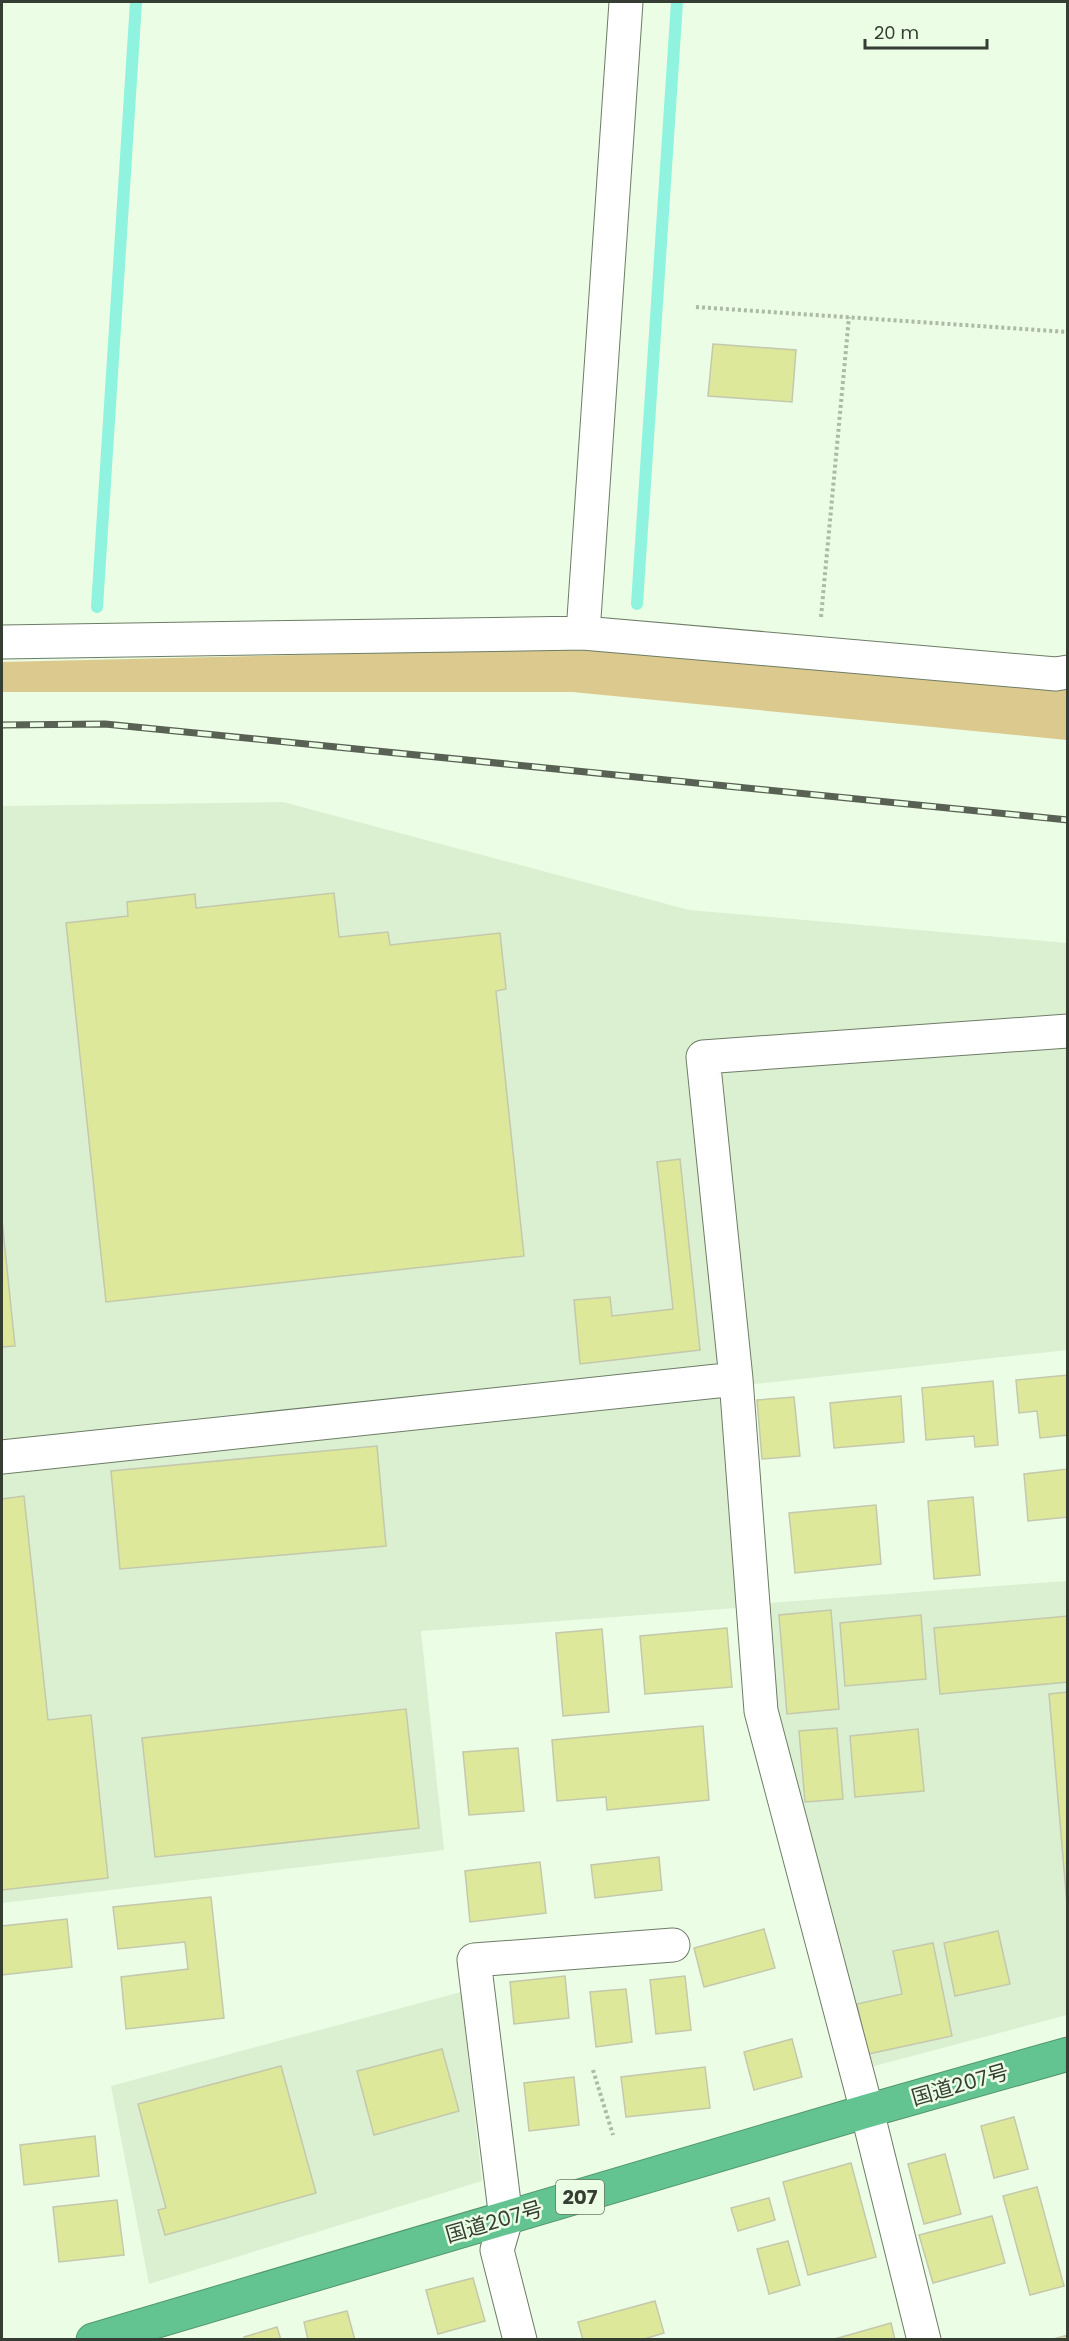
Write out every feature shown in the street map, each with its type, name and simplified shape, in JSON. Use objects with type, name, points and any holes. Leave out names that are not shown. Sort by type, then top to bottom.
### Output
[{"type":"highway","name":"国道207号","points":[[93,2340],[867,2111],[1068,2054]]},
{"type":"street","points":[[583,633],[626,2]]},
{"type":"street","points":[[2,642],[583,633],[1056,675],[1068,672]]},
{"type":"street","points":[[924,2340],[867,2111],[761,1711],[736,1379],[703,1058],[1068,1030]]},
{"type":"street","points":[[2,1457],[736,1379]]},
{"type":"street","points":[[520,2340],[497,2250],[506,2219],[474,1960],[673,1946]]},
{"type":"path","points":[[696,307],[1068,332]]},
{"type":"path","points":[[818,654],[849,317]]},
{"type":"path","points":[[593,2070],[613,2135]]},
{"type":"shaded area","points":[[602,648],[1067,685],[1067,740],[572,692],[2,692],[2,662]]},
{"type":"shaded area","points":[[283,802],[689,910],[1067,943],[1067,1350],[728,1387],[737,1608],[421,1631],[444,1850],[2,1903],[2,806]]},
{"type":"shaded area","points":[[1067,1581],[1067,2015],[863,2069],[775,1714],[769,1603]]},
{"type":"shaded area","points":[[461,1992],[482,2181],[149,2284],[111,2086]]},
{"type":"building","points":[[713,344],[796,350],[792,402],[708,396]]},
{"type":"building","points":[[334,893],[339,937],[388,932],[390,945],[500,933],[506,989],[496,991],[524,1256],[106,1302],[66,923],[128,916],[127,902],[195,894],[196,908]]},
{"type":"building","points":[[680,1159],[700,1350],[580,1364],[574,1300],[610,1297],[612,1316],[673,1309],[657,1162]]},
{"type":"building","points":[[2,1220],[15,1346],[2,1347]]},
{"type":"building","points":[[1068,1375],[1068,1435],[1040,1438],[1037,1411],[1019,1413],[1016,1380]]},
{"type":"building","points":[[993,1381],[998,1445],[975,1447],[974,1436],[926,1440],[922,1388]]},
{"type":"building","points":[[901,1396],[904,1442],[834,1448],[830,1403]]},
{"type":"building","points":[[794,1397],[800,1456],[762,1459],[757,1400]]},
{"type":"building","points":[[377,1446],[386,1546],[120,1569],[111,1471]]},
{"type":"building","points":[[1068,1469],[1068,1517],[1028,1521],[1024,1474]]},
{"type":"building","points":[[24,1496],[48,1720],[91,1715],[108,1878],[2,1890],[2,1499]]},
{"type":"building","points":[[973,1497],[980,1575],[934,1579],[928,1501]]},
{"type":"building","points":[[876,1505],[881,1564],[795,1573],[789,1513]]},
{"type":"building","points":[[831,1610],[839,1709],[787,1714],[779,1615]]},
{"type":"building","points":[[921,1615],[926,1679],[845,1686],[840,1623]]},
{"type":"building","points":[[1068,1616],[1068,1682],[940,1694],[934,1628]]},
{"type":"building","points":[[727,1628],[732,1687],[645,1694],[640,1636]]},
{"type":"building","points":[[602,1629],[609,1712],[563,1716],[556,1633]]},
{"type":"building","points":[[1068,1692],[1068,1904],[1067,1904],[1049,1694]]},
{"type":"building","points":[[406,1709],[419,1828],[155,1857],[142,1738]]},
{"type":"building","points":[[703,1726],[709,1800],[607,1810],[606,1797],[557,1801],[552,1740]]},
{"type":"building","points":[[837,1728],[843,1799],[805,1802],[799,1731]]},
{"type":"building","points":[[918,1729],[924,1791],[855,1797],[850,1736]]},
{"type":"building","points":[[518,1748],[524,1811],[469,1815],[463,1752]]},
{"type":"building","points":[[659,1857],[662,1890],[595,1898],[591,1865]]},
{"type":"building","points":[[540,1862],[546,1913],[470,1922],[465,1871]]},
{"type":"building","points":[[211,1897],[224,2018],[126,2029],[121,1977],[188,1969],[185,1942],[118,1949],[113,1907]]},
{"type":"building","points":[[67,1919],[72,1967],[2,1975],[2,1926]]},
{"type":"building","points":[[764,1929],[775,1968],[704,1987],[694,1948]]},
{"type":"building","points":[[998,1931],[1010,1984],[955,1996],[944,1943]]},
{"type":"building","points":[[933,1943],[952,2036],[868,2054],[857,2004],[902,1994],[893,1951]]},
{"type":"building","points":[[565,1976],[569,2018],[514,2024],[510,1982]]},
{"type":"building","points":[[685,1976],[691,2030],[656,2034],[650,1980]]},
{"type":"building","points":[[626,1989],[632,2042],[596,2047],[590,1992]]},
{"type":"building","points":[[792,2039],[802,2077],[754,2090],[744,2052]]},
{"type":"building","points":[[442,2049],[459,2111],[374,2135],[357,2071]]},
{"type":"building","points":[[281,2066],[316,2193],[165,2235],[158,2210],[166,2208],[138,2104]]},
{"type":"building","points":[[705,2067],[710,2108],[626,2117],[621,2077]]},
{"type":"building","points":[[574,2077],[579,2125],[529,2131],[524,2083]]},
{"type":"building","points":[[1014,2117],[1028,2169],[994,2178],[981,2126]]},
{"type":"building","points":[[95,2136],[99,2176],[24,2185],[20,2145]]},
{"type":"building","points":[[945,2154],[961,2214],[924,2224],[908,2164]]},
{"type":"building","points":[[851,2163],[876,2257],[808,2275],[783,2182]]},
{"type":"building","points":[[1037,2187],[1064,2286],[1030,2295],[1003,2196]]},
{"type":"building","points":[[769,2198],[775,2220],[738,2231],[731,2208]]},
{"type":"building","points":[[117,2200],[124,2255],[59,2262],[53,2207]]},
{"type":"building","points":[[992,2216],[1005,2263],[933,2283],[919,2235]]},
{"type":"building","points":[[788,2241],[800,2285],[769,2294],[757,2249]]},
{"type":"building","points":[[473,2278],[485,2321],[438,2334],[426,2290]]},
{"type":"building","points":[[655,2301],[664,2333],[641,2340],[583,2340],[578,2322]]},
{"type":"building","points":[[347,2311],[355,2340],[308,2340],[304,2322]]},
{"type":"building","points":[[891,2323],[895,2340],[831,2340]]},
{"type":"building","points":[[277,2327],[281,2340],[245,2340],[244,2337]]},
{"type":"building","points":[[1068,2335],[1068,2340],[1050,2340]]},
{"type":"waterway","points":[[97,607],[136,2]]},
{"type":"waterway","points":[[637,604],[677,2]]},
{"type":"railway","points":[[2,725],[105,724],[1068,820]]}]
